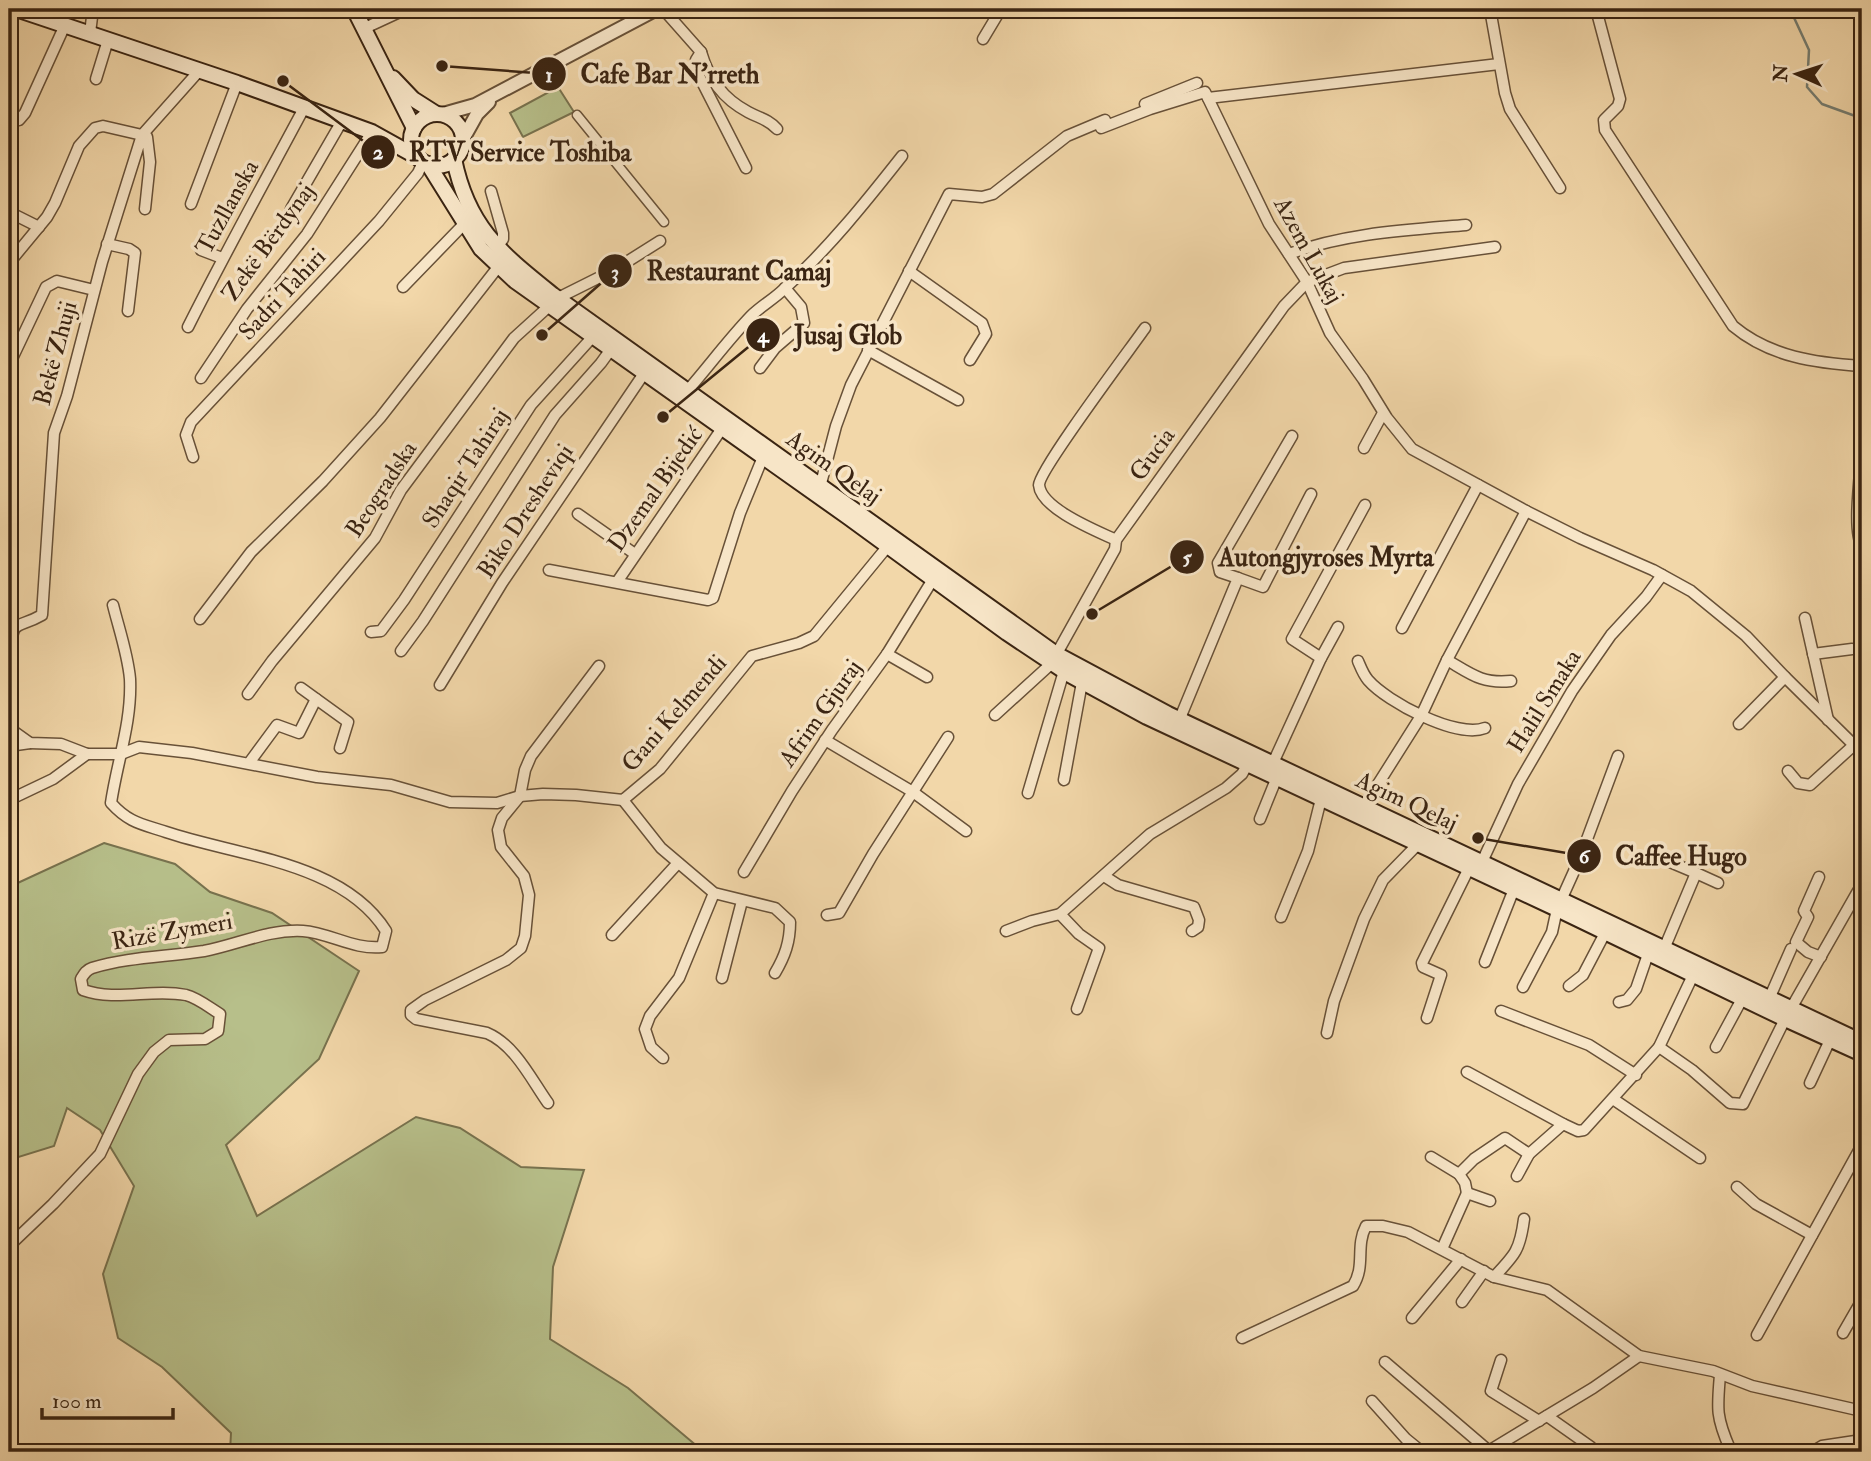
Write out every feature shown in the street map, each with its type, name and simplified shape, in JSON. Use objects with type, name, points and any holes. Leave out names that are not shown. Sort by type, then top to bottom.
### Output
[{"type":"main road","points":[[16,9],[237,83],[372,132],[423,161],[444,165],[454,159],[463,139],[457,123],[413,99],[385,69]]},
{"type":"main road","points":[[354,9],[413,130],[411,143],[423,161]]},
{"type":"main road","points":[[372,132],[389,134],[413,130],[426,116],[439,114]]},
{"type":"main road","name":"Agim Qelaj","points":[[454,159],[459,184],[474,218],[500,257],[552,302],[1057,663],[1084,676],[1147,717],[1177,724],[1201,735],[1475,863],[1648,954],[1769,999],[1788,1014]]},
{"type":"main road","name":"Agim Qelaj","points":[[423,161],[445,188],[481,249],[500,257]]},
{"type":"main road","name":"Agim Qelaj","points":[[648,369],[688,390],[763,457],[819,491]]},
{"type":"main road","name":"Agim Qelaj","points":[[1475,863],[1514,889],[1664,949],[1742,999],[1862,1042]]},
{"type":"main road","name":"Agim Qelaj","points":[[1816,1027],[1830,1040],[1862,1054]]},
{"type":"street","points":[[90,33],[93,9]]},
{"type":"street","points":[[365,28],[406,9]]},
{"type":"street","points":[[439,114],[475,105],[660,9],[701,52],[707,72],[716,87],[748,113],[771,122],[777,129]]},
{"type":"street","points":[[983,39],[1001,9]]},
{"type":"street","points":[[1490,9],[1505,93],[1517,123],[1560,187]]},
{"type":"street","points":[[1597,9],[1620,99],[1618,106],[1604,120],[1605,131],[1733,326],[1749,339],[1818,363],[1862,366]]},
{"type":"street","points":[[9,122],[19,120],[25,113],[65,25]]},
{"type":"street","points":[[96,79],[108,40]]},
{"type":"street","points":[[701,52],[695,60],[696,70],[746,168]]},
{"type":"street","points":[[1101,128],[1203,91],[1208,97],[1499,64]]},
{"type":"street","name":"Bekë Zhuji","points":[[11,653],[15,626],[42,615],[54,433],[67,396],[107,244],[142,135],[199,71]]},
{"type":"street","points":[[191,204],[237,83]]},
{"type":"street","points":[[819,491],[839,415],[868,351],[948,194],[982,197],[993,194],[1067,136],[1196,83]]},
{"type":"street","points":[[463,139],[477,114],[497,94]]},
{"type":"street","name":"Azem Lukaj","points":[[1208,97],[1263,212],[1307,282],[1330,333],[1363,379],[1383,413],[1412,449],[1526,511],[1691,591],[1746,636],[1858,749]]},
{"type":"street","name":"Tuzllanska","points":[[188,327],[222,258],[249,213],[304,108]]},
{"type":"street","points":[[577,115],[664,222]]},
{"type":"street","name":"Zekë Bërdynaj","points":[[291,209],[342,121]]},
{"type":"street","points":[[9,263],[55,204],[79,146],[95,128],[103,126],[147,137],[150,162],[145,209]]},
{"type":"street","name":"Zekë Bërdynaj","points":[[201,378],[247,309],[307,234],[372,132]]},
{"type":"street","points":[[688,390],[751,316],[785,288],[846,224],[902,156]]},
{"type":"street","name":"Sadri Tahiri","points":[[193,457],[186,435],[191,422],[379,220],[418,173],[423,161]]},
{"type":"street","points":[[200,619],[251,552],[323,481],[380,418],[500,257],[503,233],[491,191]]},
{"type":"street","points":[[9,212],[38,228]]},
{"type":"street","points":[[403,287],[464,224]]},
{"type":"street","points":[[1289,254],[1312,245],[1349,238],[1466,225]]},
{"type":"street","points":[[552,302],[614,270],[660,242]]},
{"type":"street","points":[[107,244],[135,253],[128,311]]},
{"type":"street","points":[[1307,282],[1344,268],[1495,247]]},
{"type":"street","points":[[201,250],[222,258]]},
{"type":"street","points":[[909,271],[982,323],[986,334],[971,360]]},
{"type":"street","points":[[9,365],[46,287],[57,281],[94,290]]},
{"type":"street","name":"Gucia","points":[[1057,663],[1115,549],[1116,540],[1284,306],[1307,282]]},
{"type":"street","points":[[760,368],[775,348],[804,323],[801,307],[785,288]]},
{"type":"street","name":"Beogradska","points":[[248,694],[272,661],[359,561],[401,490],[514,338],[552,302]]},
{"type":"street","points":[[1116,540],[1063,512],[1044,496],[1039,485],[1052,459],[1146,328]]},
{"type":"street","name":"Shaqir Tahiraj","points":[[371,632],[381,631],[404,600],[531,405],[596,333]]},
{"type":"street","points":[[401,651],[423,621],[538,439],[614,345]]},
{"type":"street","points":[[868,351],[958,400]]},
{"type":"street","name":"Biko Dresheviqi","points":[[440,685],[502,583],[648,369]]},
{"type":"street","points":[[1364,448],[1383,413]]},
{"type":"street","name":"Dzemal Bijedić","points":[[617,582],[725,424]]},
{"type":"street","points":[[1292,436],[1218,563],[1220,572],[1263,587],[1311,494]]},
{"type":"street","points":[[1862,449],[1857,526],[1858,540],[1862,546]]},
{"type":"street","name":"Agim Qelaj","points":[[549,570],[708,600],[713,598],[740,513],[763,457]]},
{"type":"street","points":[[1402,628],[1478,485]]},
{"type":"street","points":[[1321,657],[1292,639],[1365,505]]},
{"type":"street","points":[[1361,811],[1421,716],[1447,660],[1526,511]]},
{"type":"street","points":[[578,514],[635,554]]},
{"type":"street","name":"Gani Kelmendi","points":[[9,746],[30,743],[61,744],[87,754],[121,754],[139,747],[192,752],[317,777],[390,785],[450,802],[497,803],[520,796],[576,795],[623,800],[660,769],[752,656],[814,636],[891,543]]},
{"type":"street","name":"Afrim Gjuraj","points":[[744,872],[825,740],[887,654],[936,575]]},
{"type":"street","name":"Halil Smaka","points":[[1427,1018],[1441,975],[1423,967],[1422,963],[1475,863],[1572,691],[1611,635],[1662,575]]},
{"type":"street","points":[[1177,724],[1238,578]]},
{"type":"street","points":[[113,605],[130,677],[128,719],[121,754]]},
{"type":"street","points":[[1805,618],[1828,720]]},
{"type":"street","points":[[1260,819],[1275,770],[1321,657],[1338,627]]},
{"type":"street","points":[[1813,654],[1852,649]]},
{"type":"street","points":[[887,654],[927,677]]},
{"type":"street","points":[[1447,660],[1493,683],[1511,681]]},
{"type":"street","points":[[1358,661],[1362,673],[1370,683],[1421,716],[1453,728],[1477,731],[1485,728]]},
{"type":"street","points":[[995,715],[1057,663]]},
{"type":"street","points":[[1028,793],[1057,663]]},
{"type":"street","points":[[548,1103],[508,1046],[497,1038],[416,1019],[411,1015],[411,1010],[425,1000],[506,960],[521,948],[525,936],[529,895],[524,876],[501,848],[498,831],[502,818],[520,796],[531,756],[599,666]]},
{"type":"street","points":[[1064,780],[1084,676]]},
{"type":"street","points":[[1739,724],[1784,677]]},
{"type":"street","points":[[301,688],[348,722],[340,748]]},
{"type":"street","points":[[249,763],[277,725],[299,733],[316,699]]},
{"type":"street","points":[[9,728],[30,743]]},
{"type":"street","points":[[827,915],[839,913],[873,854],[948,737]]},
{"type":"street","points":[[825,740],[913,792],[966,831]]},
{"type":"street","points":[[1788,771],[1798,783],[1810,785],[1858,749]]},
{"type":"street","points":[[9,800],[53,779],[87,754]]},
{"type":"street","name":"Rizë Zymeri","points":[[9,1246],[54,1204],[100,1154],[138,1074],[154,1052],[169,1040],[205,1039],[218,1031],[220,1014],[189,995],[160,992],[97,995],[83,990],[81,979],[88,970],[118,961],[206,950],[269,933],[305,931],[370,948],[382,947],[386,931],[375,914],[340,886],[270,860],[180,837],[124,818],[111,803],[121,754]]},
{"type":"street","points":[[1523,987],[1552,932],[1559,905],[1618,756]]},
{"type":"street","points":[[1006,931],[1060,914],[1150,834],[1226,789],[1242,774],[1250,759]]},
{"type":"street","points":[[1281,917],[1308,851],[1324,793]]},
{"type":"street","points":[[623,800],[662,848],[715,893],[775,908],[790,922],[790,939],[785,957],[775,973]]},
{"type":"street","points":[[1327,1033],[1334,1001],[1363,919],[1386,876],[1422,839]]},
{"type":"street","points":[[1658,856],[1718,883]]},
{"type":"street","points":[[612,935],[678,863]]},
{"type":"street","points":[[1664,949],[1696,873]]},
{"type":"street","points":[[1104,876],[1118,885],[1194,907],[1199,920],[1198,927],[1192,931]]},
{"type":"street","points":[[1819,877],[1804,911],[1808,917],[1796,942],[1821,957]]},
{"type":"street","points":[[1485,962],[1514,889]]},
{"type":"street","points":[[1659,1047],[1692,1070],[1730,1103],[1743,1104],[1788,1014],[1858,891]]},
{"type":"street","points":[[663,1058],[651,1047],[645,1029],[650,1016],[679,978],[715,893]]},
{"type":"street","points":[[722,978],[742,901]]},
{"type":"street","points":[[1060,914],[1099,948],[1077,1009]]},
{"type":"street","points":[[1569,986],[1583,975],[1599,949],[1605,933]]},
{"type":"street","points":[[1769,999],[1791,949]]},
{"type":"street","points":[[1619,1002],[1627,1000],[1636,989],[1648,954]]},
{"type":"street","points":[[1467,1072],[1563,1124],[1578,1131],[1584,1130],[1659,1047],[1695,970]]},
{"type":"street","points":[[1716,1047],[1742,999]]},
{"type":"street","points":[[1501,1011],[1589,1045],[1636,1075]]},
{"type":"street","points":[[1811,1083],[1830,1040]]},
{"type":"street","points":[[1613,1099],[1700,1158]]},
{"type":"street","points":[[1517,1176],[1529,1154],[1563,1124]]},
{"type":"street","points":[[1459,1174],[1474,1159],[1504,1138],[1529,1154]]},
{"type":"street","points":[[1757,1335],[1862,1145]]},
{"type":"street","points":[[1431,1157],[1459,1174],[1467,1193],[1442,1249]]},
{"type":"street","points":[[1737,1187],[1756,1204],[1812,1235]]},
{"type":"street","points":[[1467,1193],[1490,1202]]},
{"type":"street","points":[[1462,1302],[1489,1274],[1516,1254],[1524,1219]]},
{"type":"street","points":[[1242,1338],[1353,1286],[1360,1275],[1360,1236],[1366,1226],[1383,1226],[1408,1232],[1489,1274],[1546,1290],[1639,1356],[1720,1375],[1752,1387],[1862,1411]]},
{"type":"street","points":[[1412,1318],[1461,1259]]},
{"type":"street","points":[[1843,1333],[1862,1300]]},
{"type":"street","points":[[1385,1362],[1488,1452],[1593,1388],[1639,1356]]},
{"type":"street","points":[[1501,1360],[1491,1391],[1591,1447]]},
{"type":"street","points":[[1720,1375],[1718,1423],[1730,1449]]},
{"type":"street","points":[[1372,1401],[1422,1452]]},
{"type":"street","points":[[1812,1452],[1822,1446],[1862,1440]]},
{"type":"green space","points":[[558,87],[574,112],[523,137],[510,113]]},
{"type":"green space","points":[[104,843],[175,864],[210,892],[272,913],[359,971],[319,1059],[226,1145],[257,1216],[416,1117],[460,1128],[521,1167],[584,1170],[553,1267],[550,1339],[628,1388],[704,1452],[230,1452],[231,1433],[162,1367],[118,1338],[103,1274],[134,1186],[100,1130],[67,1108],[54,1146],[9,1160],[9,887]]},
{"type":"waterway","points":[[1790,9],[1809,50],[1807,87],[1822,104],[1858,117],[1862,125]]},
{"type":"place","name":"Cafe Bar N’rreth","points":[[442,66]]},
{"type":"place","name":"RTV Service Toshiba","points":[[283,81]]},
{"type":"place","name":"Restaurant Camaj","points":[[542,335]]},
{"type":"place","name":"Jusaj Glob","points":[[663,417]]},
{"type":"place","name":"Autongjyroses Myrta","points":[[1092,614]]},
{"type":"place","name":"Caffee Hugo","points":[[1478,838]]}]
